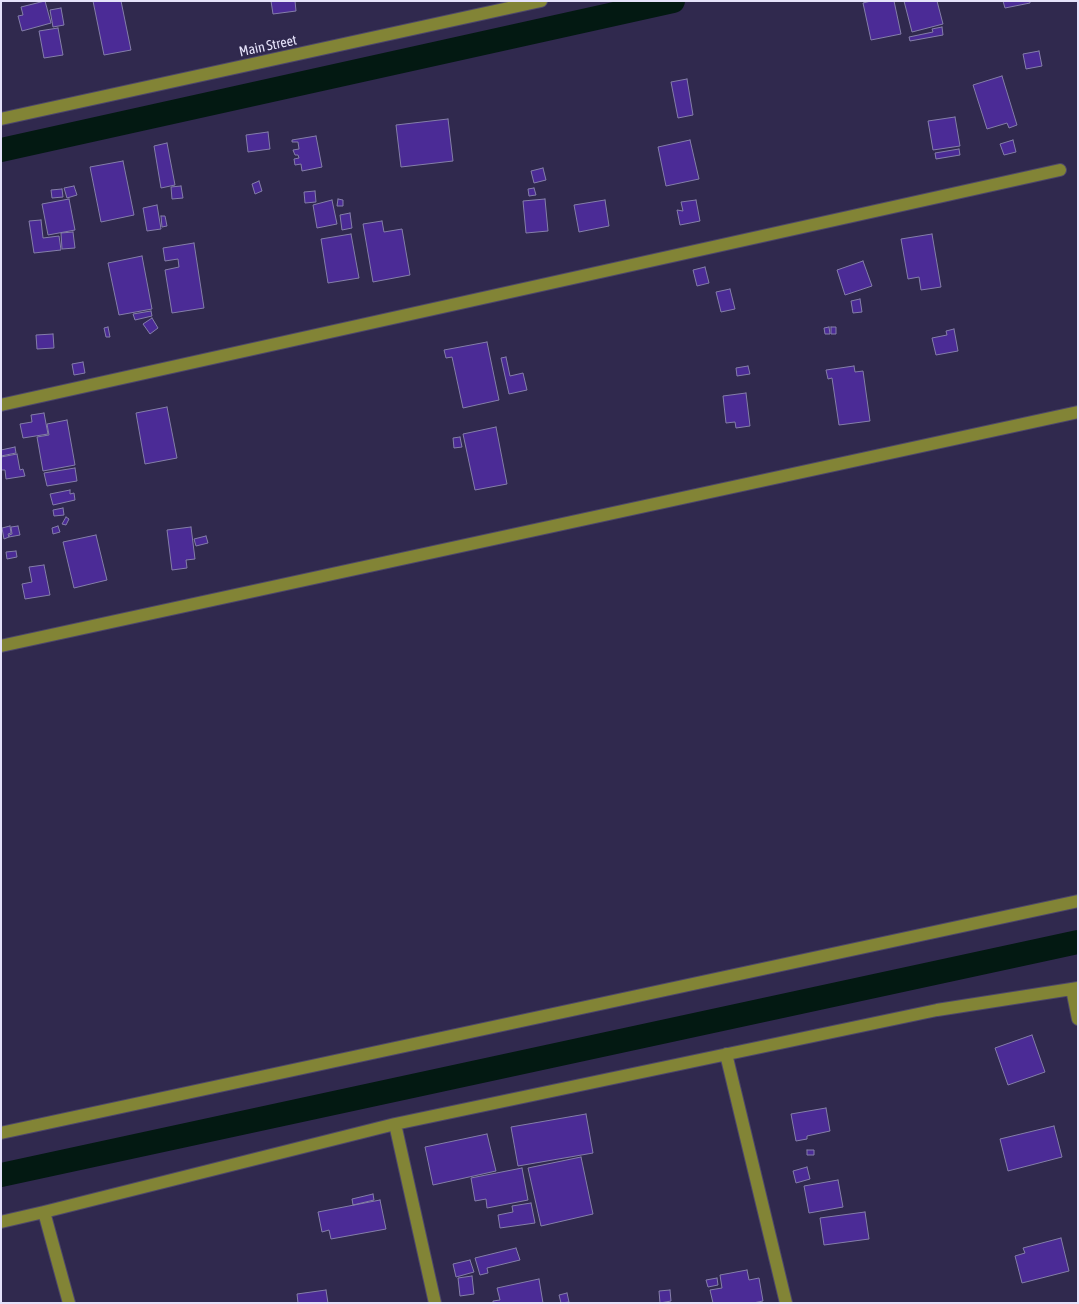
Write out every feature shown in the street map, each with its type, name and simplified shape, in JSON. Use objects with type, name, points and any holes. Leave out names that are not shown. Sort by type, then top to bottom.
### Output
[{"type":"street","name":"Main Street","points":[[1,119],[541,1]]},
{"type":"street","points":[[1,405],[1060,170]]},
{"type":"street","points":[[1,646],[1078,412]]},
{"type":"street","points":[[1,1133],[1078,901]]},
{"type":"street","points":[[1,1222],[395,1124],[937,1010],[1075,989],[1078,1019]]},
{"type":"street","points":[[726,1054],[786,1303]]},
{"type":"street","points":[[395,1124],[435,1303]]},
{"type":"street","points":[[44,1212],[69,1303]]},
{"type":"building","points":[[45,1],[51,23],[22,31],[18,16],[23,15],[21,7]]},
{"type":"building","points":[[93,1],[121,1],[131,50],[104,55]]},
{"type":"building","points":[[271,1],[295,1],[296,11],[273,14]]},
{"type":"building","points":[[894,1],[901,34],[871,40],[863,3]]},
{"type":"building","points":[[904,1],[937,1],[943,24],[912,32]]},
{"type":"building","points":[[1003,1],[1030,1],[1030,3],[1005,8]]},
{"type":"building","points":[[61,8],[64,25],[53,27],[50,10]]},
{"type":"building","points":[[942,27],[943,35],[910,41],[909,37],[933,32],[932,29]]},
{"type":"building","points":[[58,28],[63,55],[44,58],[39,31]]},
{"type":"building","points":[[1039,51],[1042,66],[1026,69],[1023,54]]},
{"type":"building","points":[[1002,76],[1017,125],[1009,128],[1007,123],[987,129],[973,85]]},
{"type":"building","points":[[687,79],[693,115],[678,118],[671,82]]},
{"type":"building","points":[[955,117],[960,146],[933,150],[928,121]]},
{"type":"building","points":[[448,119],[453,161],[401,167],[396,125]]},
{"type":"building","points":[[268,132],[270,149],[248,152],[246,135]]},
{"type":"building","points":[[316,136],[322,167],[302,171],[301,164],[295,165],[294,159],[299,158],[293,150],[299,149],[298,142],[292,142],[292,140]]},
{"type":"building","points":[[690,140],[699,179],[666,186],[658,147]]},
{"type":"building","points":[[1013,140],[1016,152],[1004,155],[1000,144]]},
{"type":"building","points":[[167,143],[175,185],[161,188],[154,146]]},
{"type":"building","points":[[959,149],[960,155],[936,159],[935,153]]},
{"type":"building","points":[[123,161],[134,215],[101,222],[90,167]]},
{"type":"building","points":[[543,168],[546,180],[534,183],[531,171]]},
{"type":"building","points":[[259,181],[262,191],[255,194],[252,184]]},
{"type":"building","points":[[74,186],[77,195],[67,198],[64,188]]},
{"type":"building","points":[[181,186],[183,198],[172,199],[171,187]]},
{"type":"building","points":[[534,188],[536,195],[529,196],[528,189]]},
{"type":"building","points":[[62,189],[63,197],[52,198],[51,190]]},
{"type":"building","points":[[315,191],[316,202],[305,203],[304,192]]},
{"type":"building","points":[[69,199],[75,230],[48,235],[42,204]]},
{"type":"building","points":[[338,199],[343,200],[343,206],[337,206]]},
{"type":"building","points":[[545,199],[548,231],[526,233],[523,201]]},
{"type":"building","points":[[332,200],[337,224],[317,228],[313,205]]},
{"type":"building","points":[[605,200],[609,226],[579,232],[574,205]]},
{"type":"building","points":[[696,200],[700,221],[680,225],[677,210],[683,211],[681,202]]},
{"type":"building","points":[[157,205],[161,229],[147,231],[143,208]]},
{"type":"building","points":[[350,213],[352,228],[342,230],[340,215]]},
{"type":"building","points":[[161,216],[165,216],[167,226],[162,227]]},
{"type":"building","points":[[41,220],[43,238],[59,236],[61,250],[34,253],[29,221]]},
{"type":"building","points":[[382,221],[384,232],[402,229],[410,275],[373,282],[363,224]]},
{"type":"building","points":[[73,232],[75,248],[62,249],[61,233]]},
{"type":"building","points":[[351,234],[359,278],[328,283],[321,239]]},
{"type":"building","points":[[932,234],[941,287],[921,290],[919,277],[908,279],[901,239]]},
{"type":"building","points":[[194,243],[204,308],[172,313],[165,270],[179,267],[178,259],[165,261],[163,248]]},
{"type":"building","points":[[142,256],[152,309],[119,315],[108,263]]},
{"type":"building","points":[[863,261],[872,286],[845,295],[837,270]]},
{"type":"building","points":[[705,267],[709,283],[697,286],[693,270]]},
{"type":"building","points":[[730,289],[735,309],[721,312],[716,292]]},
{"type":"building","points":[[860,299],[862,312],[853,313],[851,301]]},
{"type":"building","points":[[151,311],[152,316],[135,320],[133,314]]},
{"type":"building","points":[[152,318],[158,328],[150,334],[143,324]]},
{"type":"building","points":[[108,327],[110,337],[106,337],[104,328]]},
{"type":"building","points":[[829,327],[830,334],[825,334],[824,328]]},
{"type":"building","points":[[831,327],[836,327],[836,334],[831,334]]},
{"type":"building","points":[[954,329],[958,351],[936,355],[932,338],[947,335],[946,331]]},
{"type":"building","points":[[53,334],[54,348],[37,349],[36,335]]},
{"type":"building","points":[[487,342],[499,400],[463,408],[452,357],[446,358],[444,350]]},
{"type":"building","points":[[506,357],[510,376],[523,373],[527,390],[509,394],[501,358]]},
{"type":"building","points":[[83,362],[85,373],[74,375],[72,364]]},
{"type":"building","points":[[748,366],[750,374],[737,376],[736,368]]},
{"type":"building","points":[[854,366],[855,372],[863,371],[870,421],[839,425],[832,378],[828,379],[826,370]]},
{"type":"building","points":[[746,393],[750,426],[736,428],[735,422],[726,423],[723,396]]},
{"type":"building","points":[[167,407],[177,458],[145,464],[136,413]]},
{"type":"building","points":[[44,413],[48,434],[23,438],[20,424],[32,422],[31,415]]},
{"type":"building","points":[[67,420],[75,465],[43,471],[37,437],[49,435],[47,424]]},
{"type":"building","points":[[496,427],[507,484],[475,490],[463,434]]},
{"type":"building","points":[[460,437],[462,447],[454,448],[453,438]]},
{"type":"building","points":[[15,447],[16,453],[1,456],[1,450]]},
{"type":"building","points":[[17,454],[20,470],[23,469],[25,476],[6,479],[5,470],[1,470],[1,457]]},
{"type":"building","points":[[75,468],[77,481],[47,486],[44,473]]},
{"type":"building","points":[[70,490],[70,494],[74,493],[75,500],[53,505],[50,494]]},
{"type":"building","points":[[63,508],[64,515],[54,516],[53,510]]},
{"type":"building","points":[[66,517],[69,519],[66,525],[62,524]]},
{"type":"building","points":[[10,526],[11,533],[8,534],[9,537],[4,539],[2,528]]},
{"type":"building","points":[[18,526],[20,535],[9,537],[12,534],[11,527]]},
{"type":"building","points":[[58,526],[60,532],[53,534],[52,528]]},
{"type":"building","points":[[191,527],[195,559],[186,560],[187,568],[172,570],[167,530]]},
{"type":"building","points":[[96,535],[107,580],[74,588],[63,542]]},
{"type":"building","points":[[206,536],[208,543],[196,546],[194,539]]},
{"type":"building","points":[[16,551],[17,557],[7,559],[6,552]]},
{"type":"building","points":[[44,565],[50,595],[25,599],[22,584],[32,582],[29,567]]},
{"type":"building","points":[[1032,1035],[1045,1072],[1008,1085],[995,1048]]},
{"type":"building","points":[[826,1108],[830,1131],[807,1136],[807,1139],[796,1141],[791,1114]]},
{"type":"building","points":[[586,1114],[593,1153],[518,1166],[511,1127]]},
{"type":"building","points":[[1054,1126],[1062,1157],[1008,1171],[1000,1139]]},
{"type":"building","points":[[487,1134],[496,1171],[433,1185],[425,1147]]},
{"type":"building","points":[[807,1150],[814,1150],[814,1155],[807,1155]]},
{"type":"building","points":[[581,1157],[593,1214],[541,1226],[528,1168]]},
{"type":"building","points":[[807,1167],[810,1179],[796,1183],[793,1171]]},
{"type":"building","points":[[522,1168],[528,1200],[487,1208],[486,1199],[475,1201],[471,1178]]},
{"type":"building","points":[[838,1180],[843,1207],[809,1213],[804,1186]]},
{"type":"building","points":[[373,1194],[374,1200],[353,1205],[352,1199]]},
{"type":"building","points":[[380,1200],[386,1229],[331,1239],[329,1230],[322,1232],[318,1212]]},
{"type":"building","points":[[531,1203],[535,1223],[500,1228],[498,1215],[513,1212],[512,1206]]},
{"type":"building","points":[[865,1212],[869,1239],[824,1245],[820,1218]]},
{"type":"building","points":[[1061,1238],[1069,1271],[1022,1283],[1015,1256],[1025,1253],[1023,1248]]},
{"type":"building","points":[[516,1248],[520,1260],[487,1268],[488,1273],[480,1275],[475,1258]]},
{"type":"building","points":[[470,1260],[474,1272],[456,1277],[453,1264]]},
{"type":"building","points":[[747,1270],[749,1280],[759,1278],[763,1301],[753,1303],[713,1303],[710,1290],[722,1288],[720,1275]]},
{"type":"building","points":[[472,1276],[474,1294],[460,1296],[458,1278]]},
{"type":"building","points":[[717,1278],[718,1285],[708,1287],[706,1280]]},
{"type":"building","points":[[539,1279],[543,1303],[493,1303],[493,1301],[500,1300],[497,1288]]},
{"type":"building","points":[[326,1290],[328,1303],[298,1303],[297,1294]]},
{"type":"building","points":[[670,1290],[671,1301],[660,1303],[659,1291]]},
{"type":"building","points":[[567,1293],[569,1302],[561,1303],[559,1295]]},
{"type":"waterway","points":[[1,150],[673,1]]},
{"type":"waterway","points":[[1,1175],[1078,942]]}]
